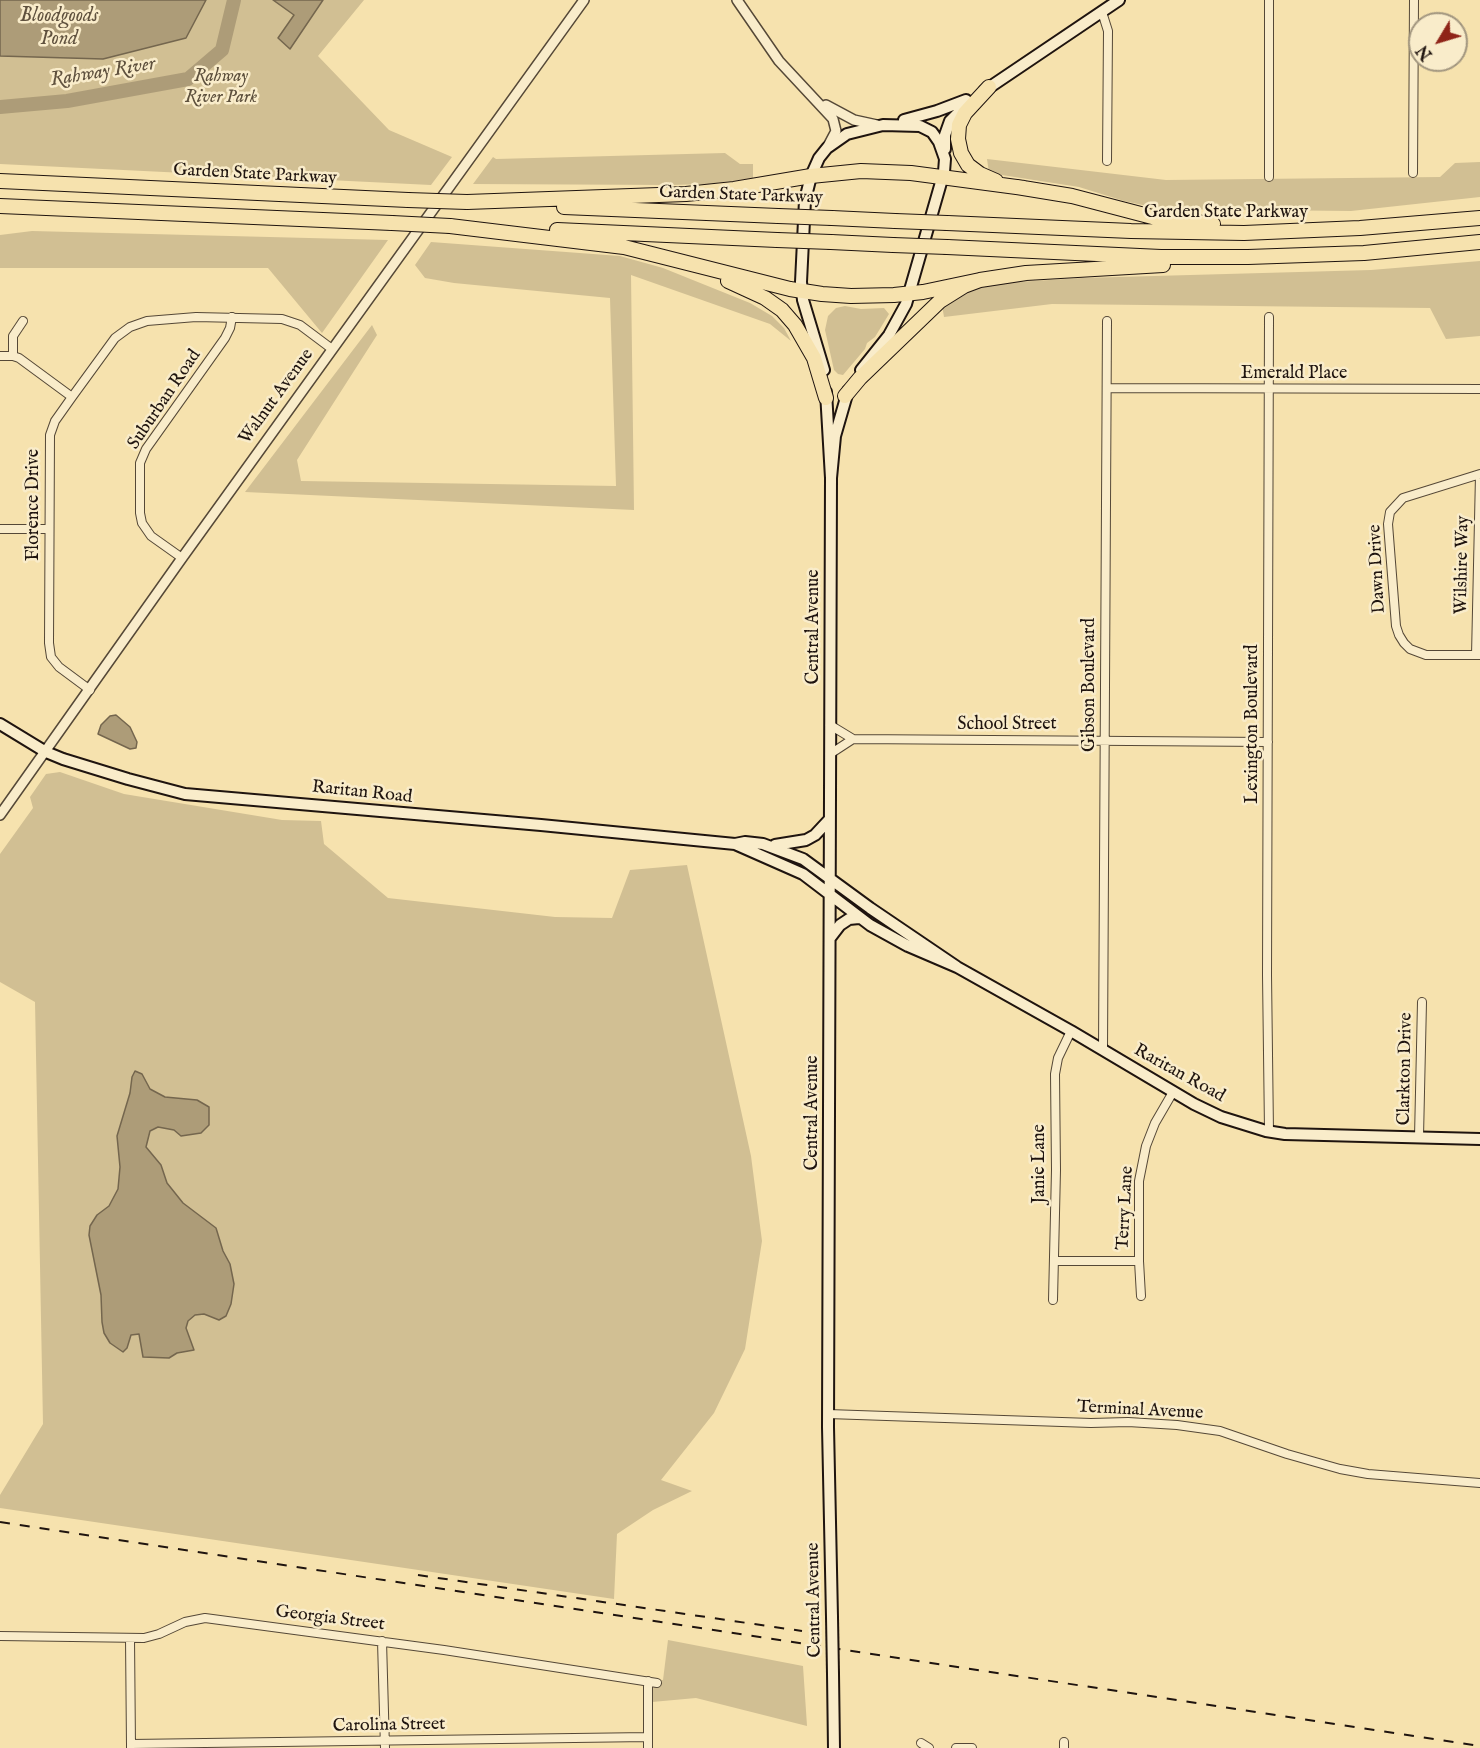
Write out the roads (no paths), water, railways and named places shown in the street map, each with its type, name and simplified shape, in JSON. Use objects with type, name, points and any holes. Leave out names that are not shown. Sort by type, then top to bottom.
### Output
[{"type":"highway","points":[[989,87],[961,121],[958,139],[961,153],[970,168],[980,174],[1001,183],[1065,195],[1165,219],[1302,231]]},
{"type":"highway","points":[[467,202],[686,194],[734,189],[811,176],[889,171],[1024,188]]},
{"type":"highway","name":"Garden State Parkway","points":[[0,181],[1131,231],[1244,233],[1302,231],[1480,218]]},
{"type":"highway","points":[[0,206],[1161,257],[1307,256]]},
{"type":"highway","points":[[450,226],[624,247],[801,291],[851,296],[909,294],[980,280],[1038,272],[1413,249],[1480,242]]},
{"type":"highway","points":[[708,269],[728,281],[759,294],[786,315],[800,331],[811,351],[826,398]]},
{"type":"highway","points":[[845,396],[860,378],[940,301],[959,288],[980,280]]},
{"type":"main road","points":[[945,159],[945,135],[950,121],[961,108],[1119,0]]},
{"type":"main road","points":[[883,125],[937,111],[989,87]]},
{"type":"main road","name":"Central Avenue","points":[[831,478],[835,436],[845,396],[860,372],[894,328],[909,294],[942,178],[945,159],[939,142],[929,129],[915,125],[883,125],[847,134],[827,148],[819,158],[811,176],[805,200],[801,264],[801,291],[820,355],[826,398],[831,478],[828,1414],[834,1748]]},
{"type":"main road","name":"Raritan Road","points":[[0,724],[46,752],[66,760],[185,794],[735,844],[750,842],[769,845],[803,859],[870,908],[957,966],[1103,1049],[1173,1092],[1221,1117],[1285,1134],[1480,1139]]},
{"type":"main road","points":[[769,845],[806,840],[815,835],[829,820]]},
{"type":"main road","name":"Raritan Road","points":[[735,844],[811,879],[860,918],[908,946],[957,966]]},
{"type":"main road","points":[[830,938],[840,925],[849,919],[860,918]]},
{"type":"street","name":"Walnut Avenue","points":[[0,815],[584,0]]},
{"type":"street","points":[[736,0],[779,61],[826,109],[835,124],[835,135],[827,148]]},
{"type":"street","points":[[1269,0],[1269,177]]},
{"type":"street","points":[[1413,173],[1414,0]]},
{"type":"street","points":[[1102,12],[1108,31],[1107,161]]},
{"type":"street","points":[[814,97],[854,120],[883,125]]},
{"type":"street","name":"Florence Drive","points":[[90,690],[59,667],[51,657],[49,643],[50,435],[55,421],[72,397],[111,343],[130,327],[154,320],[196,316],[268,317],[288,320],[300,325],[332,349]]},
{"type":"street","name":"Suburban Road","points":[[182,558],[151,536],[142,523],[140,463],[146,449],[225,338],[232,317]]},
{"type":"street","name":"Lexington Boulevard","points":[[1269,317],[1267,975],[1269,1131]]},
{"type":"street","points":[[13,356],[13,336],[23,321]]},
{"type":"street","name":"Gibson Boulevard","points":[[1103,1049],[1107,321]]},
{"type":"street","points":[[0,356],[13,356],[22,360],[72,397]]},
{"type":"street","name":"Emerald Place","points":[[1107,388],[1480,389]]},
{"type":"street","name":"Wilshire Way","points":[[1478,655],[1480,474]]},
{"type":"street","name":"Dawn Drive","points":[[1478,655],[1426,655],[1410,649],[1399,636],[1396,626],[1388,524],[1393,506],[1403,498],[1480,474]]},
{"type":"street","points":[[0,529],[49,529]]},
{"type":"street","points":[[830,725],[853,739],[830,754]]},
{"type":"street","name":"School Street","points":[[853,739],[1268,742]]},
{"type":"street","name":"Clarkton Drive","points":[[1419,1137],[1422,1002]]},
{"type":"street","name":"Janie Lane","points":[[1053,1299],[1055,1074],[1058,1058],[1071,1031]]},
{"type":"street","name":"Terry Lane","points":[[1141,1296],[1139,1181],[1146,1146],[1155,1123],[1173,1092]]},
{"type":"street","points":[[1055,1261],[1139,1262]]},
{"type":"street","name":"Terminal Avenue","points":[[828,1414],[1177,1425],[1220,1431],[1340,1469],[1368,1474],[1480,1483]]},
{"type":"street","name":"Georgia Street","points":[[0,1636],[144,1638],[185,1622],[205,1618],[382,1641],[657,1683]]},
{"type":"street","points":[[130,1638],[131,1746]]},
{"type":"street","points":[[382,1641],[385,1745]]},
{"type":"street","points":[[648,1681],[648,1748]]},
{"type":"street","name":"Carolina Street","points":[[131,1746],[385,1745],[648,1737]]},
{"type":"street","points":[[921,1743],[929,1748]]},
{"type":"street","points":[[956,1748],[972,1748]]},
{"type":"water","name":"Bloodgoods Pond","points":[[0,0],[206,0],[186,38],[103,59],[0,56]]},
{"type":"water","points":[[273,0],[323,0],[290,49],[278,38],[294,15]]},
{"type":"water","points":[[116,715],[130,727],[137,742],[136,748],[130,749],[98,734],[101,725],[110,716]]},
{"type":"water","points":[[135,1071],[142,1074],[150,1089],[165,1097],[197,1100],[209,1107],[209,1125],[201,1133],[181,1136],[174,1130],[158,1127],[150,1131],[146,1147],[161,1165],[167,1183],[183,1203],[216,1228],[223,1251],[230,1264],[234,1284],[231,1304],[226,1316],[219,1320],[204,1314],[195,1315],[188,1321],[186,1328],[194,1350],[177,1353],[169,1358],[143,1357],[139,1334],[131,1335],[127,1348],[123,1352],[110,1343],[104,1333],[101,1295],[89,1235],[90,1226],[97,1215],[109,1206],[118,1189],[120,1167],[117,1136]]},
{"type":"waterway","name":"Rahway River","points":[[0,107],[67,101],[188,79],[222,50],[234,0]]},
{"type":"railway","points":[[0,1522],[1480,1746]]},
{"type":"railway","points":[[418,1575],[802,1631]]},
{"type":"park label","name":"Rahway River Park","points":[[221,88]]}]
